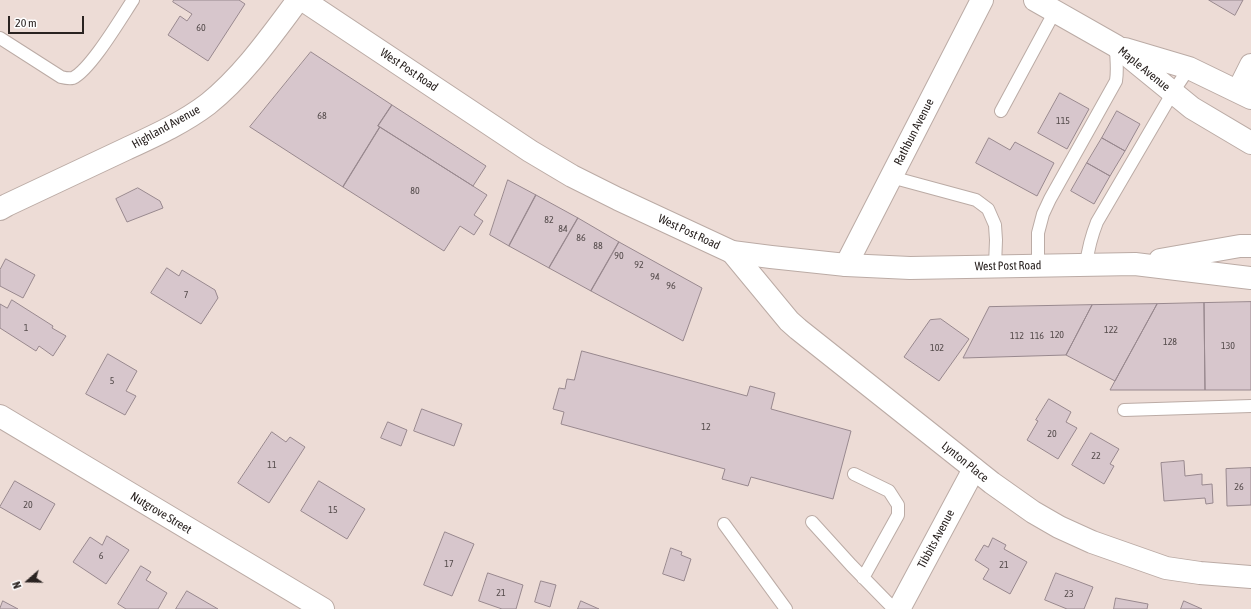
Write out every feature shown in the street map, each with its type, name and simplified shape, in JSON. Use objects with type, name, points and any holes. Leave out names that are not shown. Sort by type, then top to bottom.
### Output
[{"type":"street","name":"Highland Avenue","points":[[0,209],[156,135],[190,117],[209,103],[230,84],[270,38],[298,0]]},
{"type":"street","name":"West Post Road","points":[[303,0],[530,151],[572,176],[618,200],[732,252],[846,264],[910,268],[1135,264],[1251,278]]},
{"type":"street","name":"Rathbun Avenue","points":[[846,264],[982,0]]},
{"type":"street","name":"Maple Avenue","points":[[1035,0],[1116,46],[1192,108],[1251,143]]},
{"type":"street","points":[[1116,46],[1189,68],[1244,94],[1251,65]]},
{"type":"street","name":"West Post Road","points":[[1135,264],[1240,246],[1251,246]]},
{"type":"street","name":"Lynton Place","points":[[732,252],[789,321],[798,329],[974,469],[1033,512],[1092,542],[1166,568],[1200,573],[1251,577]]},
{"type":"street","name":"Nutgrove Street","points":[[0,416],[322,609]]},
{"type":"street","name":"Tibbits Avenue","points":[[899,609],[974,469]]},
{"type":"lane","points":[[0,38],[61,77],[71,79],[80,73],[92,59],[133,0]]},
{"type":"lane","points":[[1001,111],[1055,12]]},
{"type":"lane","points":[[1038,266],[1038,233],[1043,214],[1116,80],[1118,70],[1116,46]]},
{"type":"lane","points":[[1086,265],[1088,248],[1097,222],[1172,92],[1189,68]]},
{"type":"lane","points":[[891,177],[976,200],[988,209],[995,225],[995,266]]},
{"type":"lane","points":[[1124,410],[1251,406]]},
{"type":"lane","points":[[854,474],[889,491],[898,505],[898,515],[863,578]]},
{"type":"lane","points":[[812,522],[863,578],[894,609]]},
{"type":"lane","points":[[724,524],[786,609]]},
{"type":"building","points":[[174,0],[239,0],[245,4],[208,61],[168,35],[180,16],[187,21],[192,14],[173,2]]},
{"type":"building","points":[[1209,0],[1243,0],[1235,15]]},
{"type":"building","points":[[311,52],[392,105],[378,126],[380,127],[343,187],[250,127]]},
{"type":"building","points":[[1060,93],[1089,109],[1067,149],[1038,133]]},
{"type":"building","points":[[392,105],[486,166],[473,186],[378,126]]},
{"type":"building","points":[[1117,111],[1140,124],[1125,151],[1102,138]]},
{"type":"building","points":[[380,127],[487,195],[474,215],[483,221],[474,235],[460,226],[444,251],[343,187]]},
{"type":"building","points":[[989,138],[1010,150],[1015,142],[1054,163],[1037,196],[976,163]]},
{"type":"building","points":[[1102,138],[1125,151],[1110,176],[1087,163]]},
{"type":"building","points":[[1087,163],[1110,176],[1094,204],[1071,191]]},
{"type":"building","points":[[508,180],[536,195],[509,246],[490,235]]},
{"type":"building","points":[[138,188],[160,201],[163,208],[127,222],[116,199]]},
{"type":"building","points":[[536,195],[578,218],[549,268],[509,246]]},
{"type":"building","points":[[578,218],[619,242],[591,291],[549,268]]},
{"type":"building","points":[[619,242],[702,288],[683,341],[591,291]]},
{"type":"building","points":[[6,259],[35,275],[23,298],[0,286],[0,270]]},
{"type":"building","points":[[167,268],[179,276],[182,270],[215,290],[218,298],[201,324],[151,293]]},
{"type":"building","points":[[12,300],[66,336],[53,356],[39,346],[36,351],[0,328],[0,304],[7,308]]},
{"type":"building","points":[[1251,302],[1251,390],[1205,390],[1204,303]]},
{"type":"building","points":[[1204,303],[1205,390],[1110,390],[1157,304]]},
{"type":"building","points":[[1157,304],[1115,381],[1066,355],[1092,305]]},
{"type":"building","points":[[1092,305],[1066,355],[963,358],[989,307]]},
{"type":"building","points":[[941,319],[969,339],[939,381],[904,357],[930,320]]},
{"type":"building","points":[[582,351],[747,396],[750,386],[775,393],[771,409],[851,431],[833,499],[751,477],[748,486],[722,479],[725,469],[561,424],[564,412],[553,409],[559,388],[565,389],[567,379],[574,380]]},
{"type":"building","points":[[108,354],[137,371],[126,391],[136,396],[125,415],[86,394]]},
{"type":"building","points":[[1049,399],[1071,412],[1066,422],[1077,428],[1058,459],[1027,440],[1038,421],[1036,420]]},
{"type":"building","points":[[422,409],[462,424],[454,446],[414,431]]},
{"type":"building","points":[[388,422],[407,430],[401,446],[381,438]]},
{"type":"building","points":[[272,432],[286,442],[290,437],[305,447],[269,503],[238,483]]},
{"type":"building","points":[[1091,433],[1119,449],[1110,464],[1114,466],[1104,484],[1072,465]]},
{"type":"building","points":[[1184,461],[1185,476],[1202,474],[1202,485],[1212,484],[1213,503],[1206,504],[1205,498],[1164,501],[1161,463]]},
{"type":"building","points":[[1251,468],[1251,505],[1227,506],[1226,469]]},
{"type":"building","points":[[15,481],[55,504],[40,530],[0,507]]},
{"type":"building","points":[[319,481],[365,509],[347,539],[301,511]]},
{"type":"building","points":[[445,532],[474,544],[452,596],[424,585]]},
{"type":"building","points":[[107,536],[129,550],[106,584],[73,562],[90,537],[102,545]]},
{"type":"building","points":[[993,538],[1006,545],[1004,549],[1027,562],[1010,594],[983,579],[989,569],[975,560],[984,545],[988,547]]},
{"type":"building","points":[[671,548],[682,552],[681,555],[691,559],[684,581],[663,574]]},
{"type":"building","points":[[141,566],[151,572],[146,580],[167,593],[158,609],[126,609],[118,604]]},
{"type":"building","points":[[488,573],[523,585],[516,609],[502,609],[479,601]]},
{"type":"building","points":[[1056,573],[1093,587],[1084,609],[1067,609],[1045,600]]},
{"type":"building","points":[[541,581],[556,585],[550,607],[535,602]]},
{"type":"building","points":[[187,591],[218,609],[176,609]]},
{"type":"building","points":[[1116,598],[1148,604],[1147,609],[1114,609]]},
{"type":"building","points":[[3,601],[18,609],[0,609]]},
{"type":"building","points":[[581,601],[599,609],[578,609]]},
{"type":"building","points":[[1184,601],[1202,609],[1181,609]]}]
